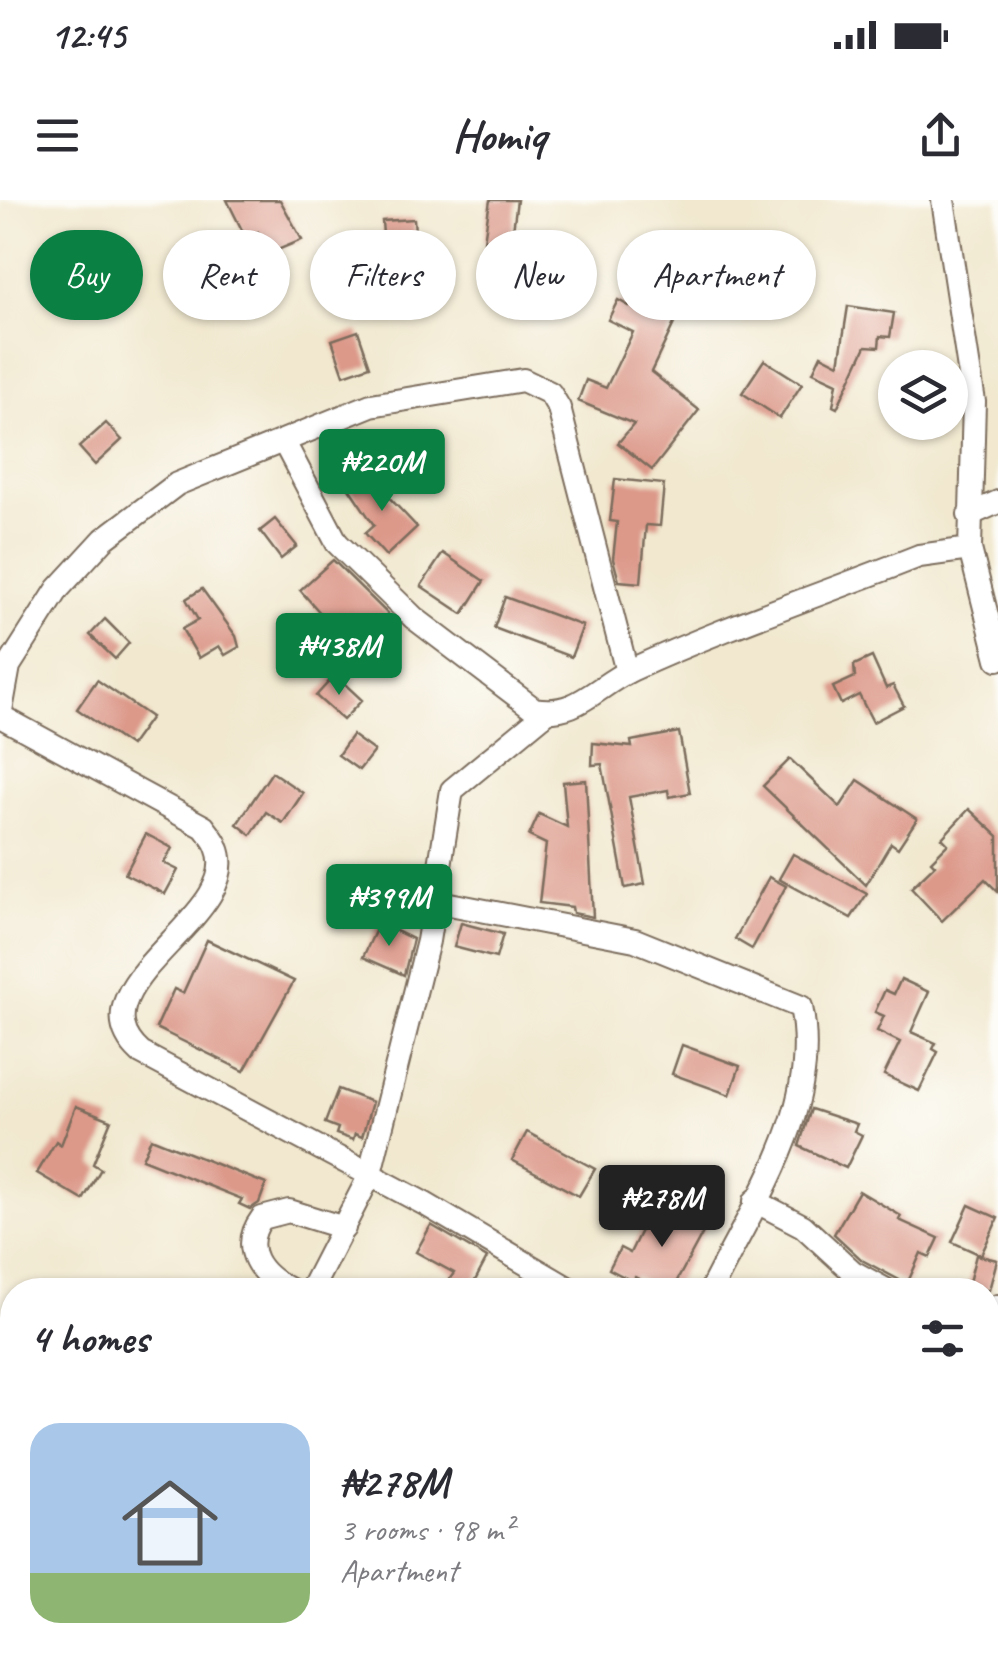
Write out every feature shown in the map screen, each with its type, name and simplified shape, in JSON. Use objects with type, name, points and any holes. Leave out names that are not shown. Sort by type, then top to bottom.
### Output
[{"type":"street","points":[[944,200],[974,402],[970,549],[998,659]]},
{"type":"street","points":[[551,1278],[425,1204],[369,1177],[130,1043],[124,1010],[132,987],[194,918],[217,876],[218,848],[204,828],[0,716],[9,666],[58,589],[104,539],[177,484],[371,405],[523,380],[550,393],[559,408],[627,672]]},
{"type":"street","points":[[284,442],[337,542],[414,618],[534,708],[548,711],[562,711],[584,702],[627,672],[919,556],[970,549]]},
{"type":"street","points":[[969,515],[998,502]]},
{"type":"street","points":[[317,1278],[369,1177],[434,901],[452,790],[548,711]]},
{"type":"street","points":[[434,901],[635,940],[802,1007],[809,1048],[801,1102],[718,1278]]},
{"type":"street","points":[[755,1201],[803,1226],[864,1278]]},
{"type":"street","points":[[271,1278],[260,1271],[252,1253],[251,1235],[262,1218],[289,1211],[344,1228]]},
{"type":"building","points":[[227,200],[280,200],[302,240],[290,245],[290,230],[242,230]]},
{"type":"building","points":[[490,200],[517,200],[513,230],[486,230]]},
{"type":"building","points":[[414,219],[415,230],[383,230],[382,221]]},
{"type":"building","points":[[617,302],[617,320],[676,320],[651,372],[699,410],[652,470],[618,443],[634,424],[578,401],[586,380],[606,388],[633,332],[608,320]]},
{"type":"building","points":[[848,306],[894,313],[890,337],[880,336],[879,347],[866,346],[837,408],[833,406],[837,383],[813,372],[821,355],[839,364]]},
{"type":"building","points":[[358,331],[370,366],[344,375],[332,340]]},
{"type":"building","points":[[764,360],[802,384],[780,418],[742,393]]},
{"type":"building","points":[[106,423],[122,440],[95,465],[79,447]]},
{"type":"building","points":[[376,471],[390,492],[386,494],[417,527],[386,556],[365,533],[374,525],[349,488]]},
{"type":"building","points":[[615,479],[664,484],[660,526],[646,525],[641,583],[619,581],[613,559],[617,522],[610,521]]},
{"type":"building","points":[[275,519],[297,546],[281,559],[260,531]]},
{"type":"building","points":[[443,553],[484,581],[463,614],[421,586]]},
{"type":"building","points":[[333,560],[393,619],[374,653],[324,617],[300,590]]},
{"type":"building","points":[[202,589],[236,636],[239,647],[225,655],[219,646],[199,658],[182,629],[198,620],[186,599]]},
{"type":"building","points":[[505,597],[583,626],[571,657],[494,628]]},
{"type":"building","points":[[105,619],[129,643],[115,659],[90,635]]},
{"type":"building","points":[[872,657],[886,688],[893,685],[904,706],[873,722],[859,695],[841,704],[833,687],[855,677],[854,665]]},
{"type":"building","points":[[335,675],[362,700],[343,720],[316,696]]},
{"type":"building","points":[[97,680],[151,717],[130,746],[77,709]]},
{"type":"building","points":[[679,732],[690,793],[669,797],[668,790],[629,797],[645,884],[625,888],[602,764],[592,765],[593,743],[632,747],[631,741]]},
{"type":"building","points":[[352,735],[374,751],[359,770],[338,755]]},
{"type":"building","points":[[790,759],[840,807],[858,780],[917,819],[898,848],[891,843],[866,885],[763,786]]},
{"type":"building","points":[[272,772],[303,793],[283,823],[266,812],[251,835],[237,824]]},
{"type":"building","points":[[586,780],[593,917],[573,913],[572,907],[539,903],[546,844],[529,836],[539,814],[567,827],[563,782]]},
{"type":"building","points":[[969,809],[998,836],[998,892],[985,879],[942,921],[911,888],[935,865],[931,861],[948,844],[942,838]]},
{"type":"building","points":[[146,834],[172,848],[164,863],[178,870],[165,894],[125,874]]},
{"type":"building","points":[[793,854],[867,894],[851,918],[779,879]]},
{"type":"building","points":[[769,877],[786,886],[752,949],[735,939]]},
{"type":"building","points":[[379,923],[413,939],[404,975],[363,957]]},
{"type":"building","points":[[461,923],[503,934],[496,958],[454,947]]},
{"type":"building","points":[[207,940],[294,981],[244,1071],[156,1028],[174,989],[183,993]]},
{"type":"building","points":[[901,979],[929,992],[911,1032],[936,1043],[933,1049],[938,1052],[919,1091],[884,1075],[900,1042],[877,1031],[884,1016],[875,1012],[885,990],[894,994]]},
{"type":"building","points":[[682,1045],[740,1066],[730,1095],[672,1074]]},
{"type":"building","points":[[338,1089],[372,1102],[362,1137],[355,1134],[353,1140],[336,1134],[338,1128],[325,1123]]},
{"type":"building","points":[[76,1106],[111,1120],[93,1164],[101,1169],[83,1200],[37,1173],[56,1141],[61,1145]]},
{"type":"building","points":[[811,1109],[857,1124],[854,1131],[862,1135],[846,1168],[799,1146]]},
{"type":"building","points":[[527,1132],[595,1169],[579,1196],[512,1160]]},
{"type":"building","points":[[151,1138],[266,1184],[259,1203],[250,1209],[239,1204],[242,1199],[142,1159]]},
{"type":"building","points":[[859,1191],[901,1216],[899,1220],[939,1238],[930,1257],[921,1253],[910,1278],[896,1278],[862,1260],[834,1234]]},
{"type":"building","points":[[694,1204],[713,1214],[678,1278],[626,1278],[609,1269],[620,1248],[630,1253],[649,1214],[681,1229]]},
{"type":"building","points":[[969,1205],[998,1218],[981,1255],[952,1242]]},
{"type":"building","points":[[431,1225],[487,1258],[476,1278],[450,1278],[454,1273],[416,1252]]},
{"type":"building","points":[[976,1255],[997,1260],[992,1278],[970,1278]]}]
